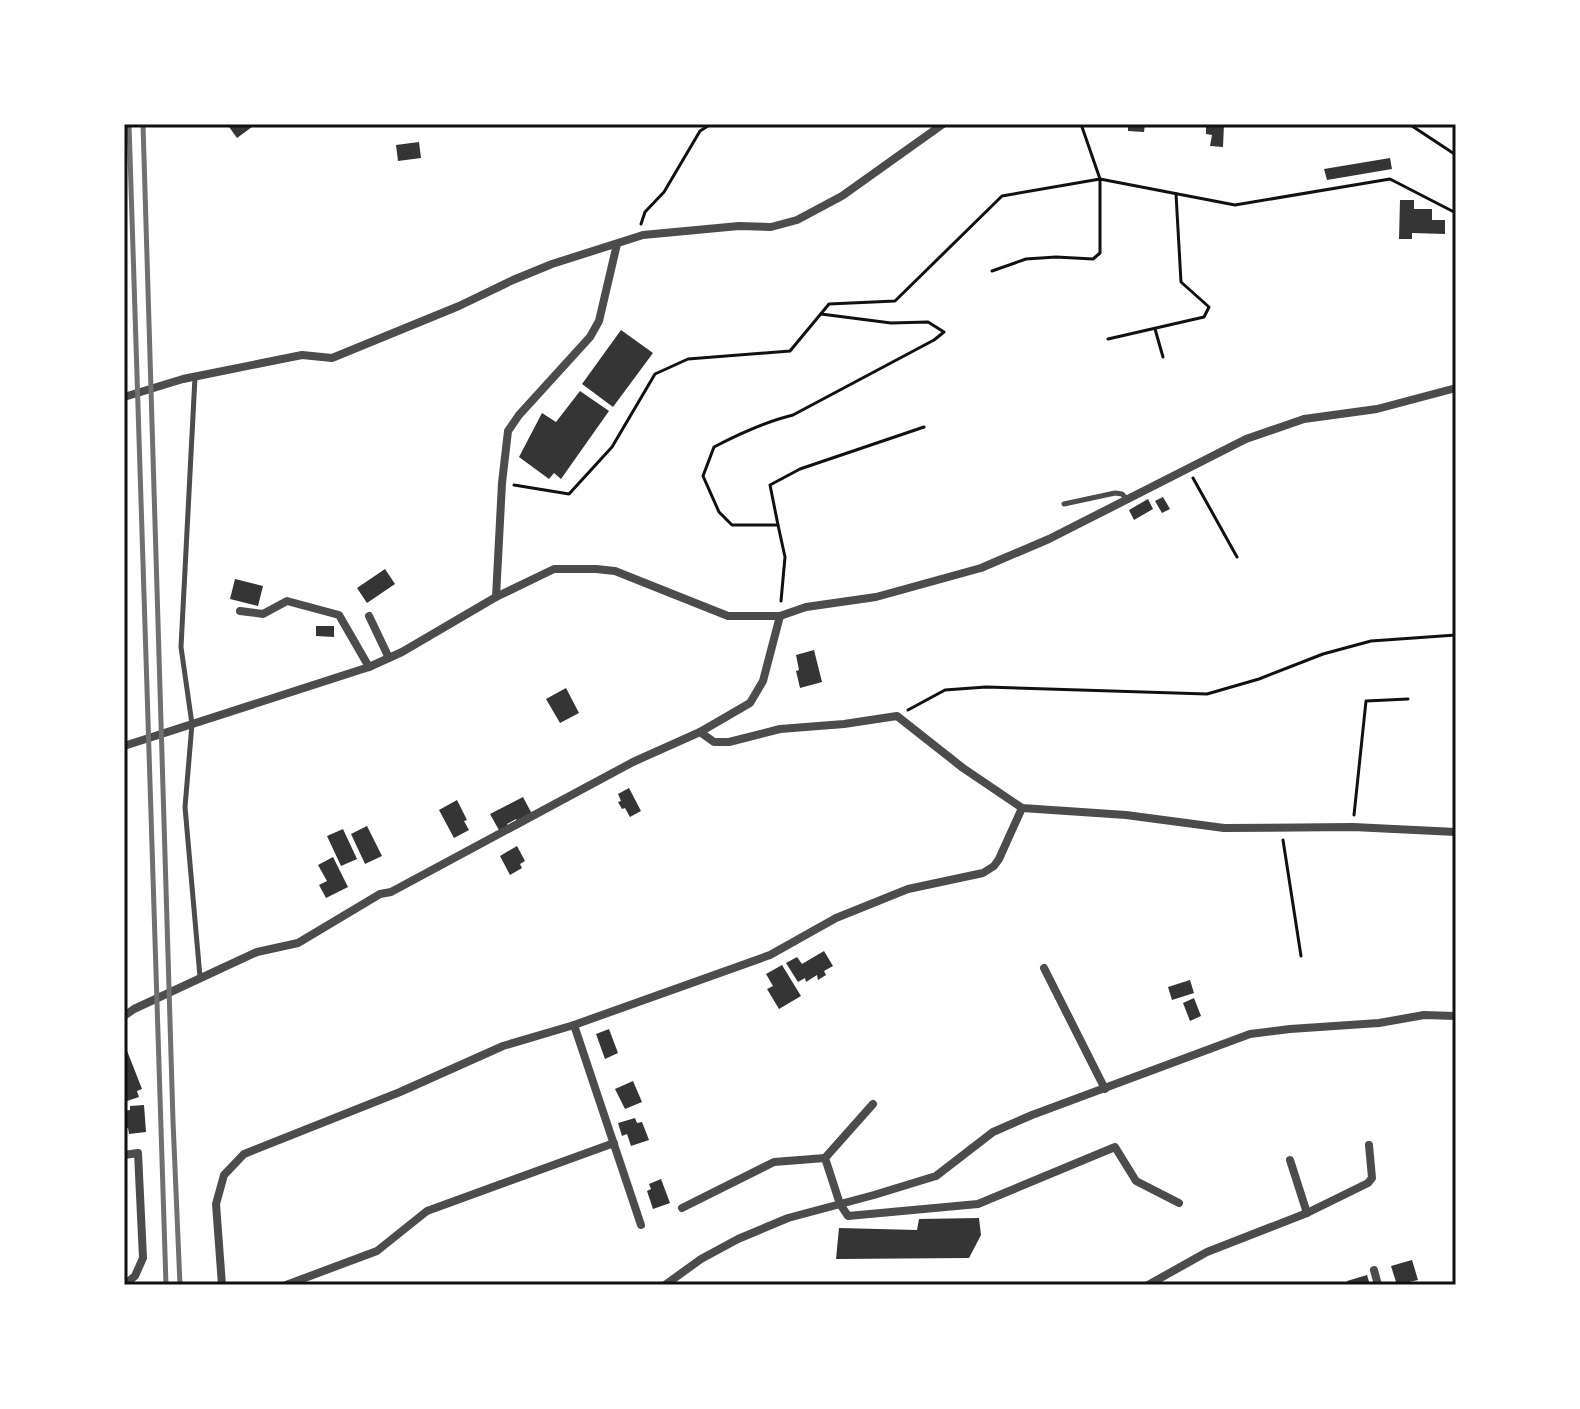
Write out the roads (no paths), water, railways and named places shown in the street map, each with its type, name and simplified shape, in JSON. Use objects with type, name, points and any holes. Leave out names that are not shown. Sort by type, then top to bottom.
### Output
[{"type":"street","points":[[124,397],[195,376],[302,355],[332,358],[539,270],[638,237],[739,226],[771,227],[797,220],[842,196],[943,124]]},
{"type":"street","points":[[496,597],[508,431],[590,337],[599,321],[617,244]]},
{"type":"street","points":[[124,746],[369,667],[496,597],[554,569],[615,571],[728,616],[780,616],[806,607],[876,597],[981,568],[1049,539],[1246,439],[1304,419],[1377,409],[1456,388]]},
{"type":"street","points":[[240,611],[263,614],[287,601],[339,615],[369,667]]},
{"type":"street","points":[[369,616],[389,658]]},
{"type":"street","points":[[124,1016],[257,952],[298,943],[380,894],[391,892],[750,703],[763,681],[780,616]]},
{"type":"street","points":[[700,732],[714,742],[729,742],[780,729],[897,716],[963,768],[1022,808],[1126,815],[1224,828],[1353,827],[1456,832]]},
{"type":"street","points":[[222,1285],[216,1204],[224,1175],[244,1154],[400,1092],[503,1046],[574,1025],[770,955],[836,918],[908,889],[983,873],[999,859],[1022,808]]},
{"type":"street","points":[[1044,968],[1105,1089]]},
{"type":"street","points":[[665,1285],[701,1259],[738,1239],[788,1218],[936,1176],[993,1132],[1250,1034],[1379,1023],[1424,1015],[1456,1016]]},
{"type":"street","points":[[574,1025],[641,1225]]},
{"type":"street","points":[[682,1208],[774,1162],[825,1158],[873,1104]]},
{"type":"street","points":[[286,1285],[377,1251],[427,1211],[614,1143]]},
{"type":"street","points":[[1148,1285],[1207,1252],[1307,1213],[1368,1183],[1372,1178],[1369,1145]]},
{"type":"street","points":[[825,1158],[840,1204],[848,1216],[978,1204],[1115,1147],[1136,1181],[1179,1203]]},
{"type":"street","points":[[124,1155],[138,1153],[143,1258],[135,1276],[124,1285]]},
{"type":"street","points":[[1290,1160],[1307,1213]]},
{"type":"street","points":[[1374,1270],[1378,1285]]},
{"type":"lane","points":[[195,376],[181,647],[192,724],[185,807],[201,979]]},
{"type":"lane","points":[[1064,504],[1115,493],[1128,499]]},
{"type":"railway","points":[[129,124],[166,1285]]},
{"type":"railway","points":[[143,124],[180,1285]]}]
